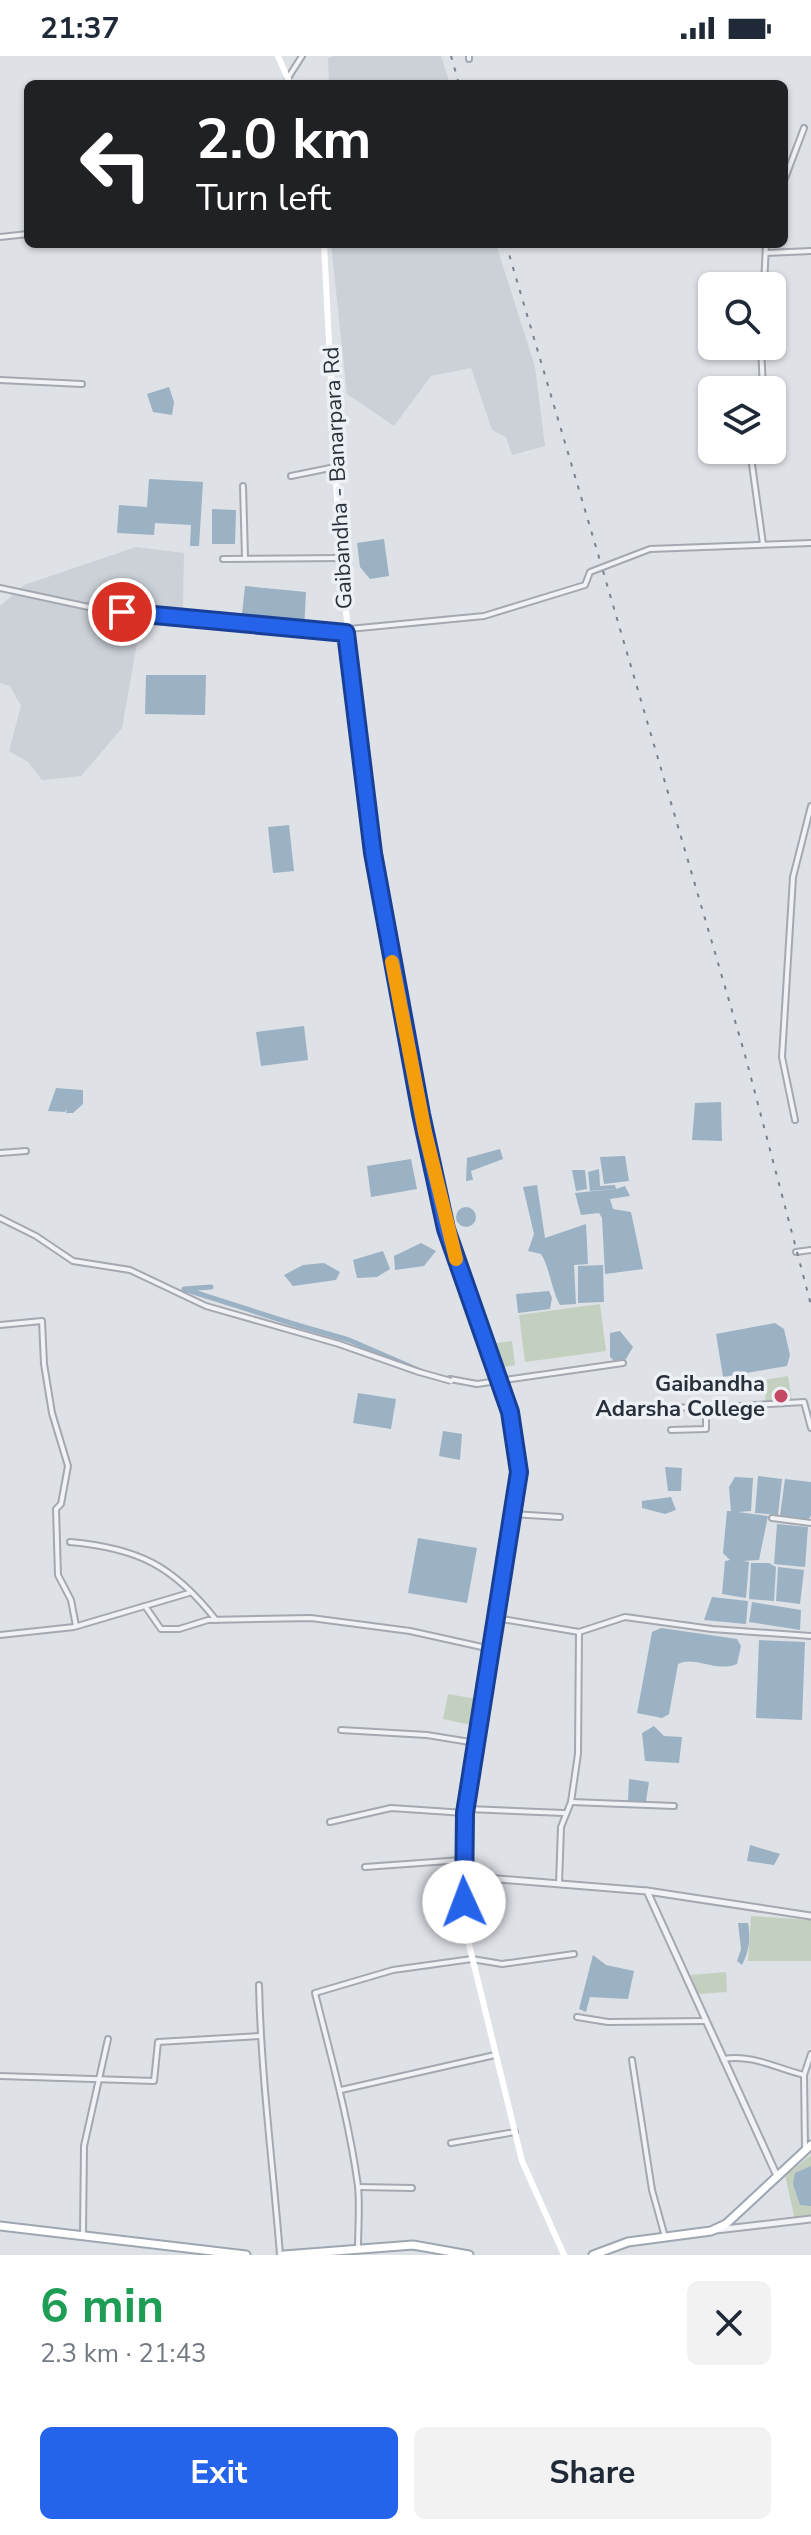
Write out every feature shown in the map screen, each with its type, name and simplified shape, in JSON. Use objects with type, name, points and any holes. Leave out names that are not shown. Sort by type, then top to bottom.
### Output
[{"type":"main road","points":[[278,56],[289,80]]},
{"type":"main road","name":"Gaibandha - Banarpara Rd","points":[[324,248],[346,631],[392,982],[446,1229],[510,1412],[519,1472],[465,1813],[462,1876],[472,1959],[515,2132],[536,2199],[564,2255]]},
{"type":"main road","points":[[593,2255],[605,2254],[628,2242],[711,2231],[726,2224],[808,2148]]},
{"type":"main road","points":[[0,2226],[83,2233],[246,2255]]},
{"type":"main road","points":[[282,2255],[413,2245],[469,2255]]},
{"type":"street","points":[[290,80],[302,56]]},
{"type":"street","points":[[788,170],[804,128]]},
{"type":"street","points":[[0,237],[24,234]]},
{"type":"street","points":[[765,272],[766,248]]},
{"type":"street","points":[[766,253],[811,251]]},
{"type":"street","points":[[0,380],[82,384]]},
{"type":"street","points":[[752,464],[763,544]]},
{"type":"street","points":[[291,476],[335,467]]},
{"type":"street","points":[[243,486],[245,557]]},
{"type":"street","points":[[0,588],[98,609],[346,631],[484,616],[585,585],[590,572],[650,549],[811,543]]},
{"type":"street","points":[[223,559],[340,558]]},
{"type":"street","points":[[795,1120],[782,1057],[793,877],[811,806]]},
{"type":"street","points":[[416,1133],[425,1132]]},
{"type":"street","points":[[0,1153],[26,1151]]},
{"type":"street","points":[[0,1218],[36,1236],[73,1261],[130,1270],[206,1306],[476,1388],[499,1381]]},
{"type":"street","points":[[796,1252],[811,1250]]},
{"type":"street","points":[[0,1325],[42,1321],[44,1364],[52,1413],[68,1466],[61,1504],[56,1509],[58,1575],[71,1600],[76,1626]]},
{"type":"street","points":[[435,1377],[477,1384],[623,1363]]},
{"type":"street","points":[[620,1406],[706,1408],[804,1402],[811,1428]]},
{"type":"street","points":[[671,1430],[706,1429],[706,1408]]},
{"type":"street","points":[[512,1514],[560,1517]]},
{"type":"street","points":[[772,1518],[811,1523]]},
{"type":"street","points":[[70,1542],[109,1545],[141,1554],[200,1599],[216,1620]]},
{"type":"street","points":[[0,1635],[76,1626],[189,1593]]},
{"type":"street","points":[[145,1606],[161,1629],[179,1629],[216,1620],[263,1617],[354,1622],[491,1649]]},
{"type":"street","points":[[496,1618],[579,1632],[625,1617],[712,1629],[811,1636]]},
{"type":"street","points":[[559,1886],[564,1813],[571,1802],[581,1691],[579,1632]]},
{"type":"street","points":[[341,1730],[427,1735],[476,1743]]},
{"type":"street","points":[[571,1802],[674,1806]]},
{"type":"street","points":[[330,1822],[391,1808],[465,1813],[468,1809],[564,1813]]},
{"type":"street","points":[[365,1867],[462,1860]]},
{"type":"street","points":[[462,1876],[647,1891],[811,1916]]},
{"type":"street","points":[[647,1891],[777,2176]]},
{"type":"street","points":[[358,2249],[358,2187],[342,2111],[341,2090],[315,1993],[393,1970],[472,1959],[502,1964],[574,1954]]},
{"type":"street","points":[[259,1985],[261,2075],[270,2124],[282,2255]]},
{"type":"street","points":[[577,2017],[608,2022],[706,2021]]},
{"type":"street","points":[[0,2076],[96,2082],[154,2081],[158,2042],[260,2036]]},
{"type":"street","points":[[83,2233],[84,2146],[108,2039]]},
{"type":"street","points":[[808,2148],[804,2075],[811,2054]]},
{"type":"street","points":[[341,2090],[495,2055]]},
{"type":"street","points":[[723,2059],[756,2058],[775,2069],[804,2075]]},
{"type":"street","points":[[632,2060],[652,2190],[665,2237]]},
{"type":"street","points":[[451,2143],[515,2132]]},
{"type":"street","points":[[358,2187],[412,2188]]},
{"type":"street","points":[[711,2231],[811,2219]]},
{"type":"shaded area","points":[[441,56],[449,80],[329,80],[328,58]]},
{"type":"shaded area","points":[[331,248],[497,248],[535,367],[545,446],[512,455],[506,437],[492,430],[471,368],[431,376],[394,426],[347,394]]},
{"type":"shaded area","points":[[136,547],[184,553],[183,609],[139,632],[122,728],[81,776],[42,780],[28,762],[9,751],[21,706],[10,686],[0,683],[0,606],[24,585]]},
{"type":"green space","points":[[600,1304],[606,1351],[525,1362],[519,1315]]},
{"type":"green space","points":[[512,1341],[515,1365],[496,1369],[490,1344]]},
{"type":"green space","points":[[788,1376],[792,1401],[766,1403],[764,1380]]},
{"type":"green space","points":[[448,1694],[477,1699],[476,1704],[480,1705],[476,1726],[443,1719]]},
{"type":"green space","points":[[751,1916],[811,1920],[811,1961],[748,1961]]},
{"type":"green space","points":[[726,1972],[727,1992],[698,1994],[691,1975]]},
{"type":"green space","points":[[811,2155],[811,2218],[795,2221],[785,2175]]},
{"type":"water","points":[[169,387],[174,402],[172,415],[153,412],[147,394]]},
{"type":"water","points":[[149,479],[203,482],[199,546],[190,546],[191,525],[155,523],[154,535],[117,533],[119,505],[147,507]]},
{"type":"water","points":[[212,509],[236,510],[235,544],[212,544]]},
{"type":"water","points":[[384,539],[389,576],[370,579],[360,567],[357,543]]},
{"type":"water","points":[[245,586],[306,592],[304,630],[241,624]]},
{"type":"water","points":[[146,675],[206,675],[205,715],[145,714]]},
{"type":"water","points":[[289,825],[294,871],[273,873],[268,827]]},
{"type":"water","points":[[304,1026],[308,1060],[261,1066],[256,1032]]},
{"type":"water","points":[[56,1088],[83,1090],[83,1104],[73,1113],[66,1113],[67,1109],[65,1112],[48,1111]]},
{"type":"water","points":[[721,1102],[722,1141],[692,1140],[695,1103]]},
{"type":"water","points":[[500,1149],[503,1159],[471,1171],[473,1180],[466,1181],[467,1158]]},
{"type":"water","points":[[625,1156],[629,1181],[604,1184],[600,1157]]},
{"type":"water","points":[[411,1159],[417,1189],[371,1197],[367,1166]]},
{"type":"water","points":[[599,1169],[600,1186],[615,1185],[616,1189],[625,1186],[630,1196],[610,1199],[613,1209],[631,1212],[643,1269],[605,1274],[602,1218],[599,1213],[581,1215],[575,1193],[614,1189],[590,1191],[588,1172]]},
{"type":"water","points":[[572,1170],[585,1170],[587,1189],[576,1191]]},
{"type":"water","points":[[537,1185],[545,1238],[586,1224],[588,1264],[574,1265],[576,1304],[560,1305],[541,1254],[528,1251],[534,1234],[523,1187]]},
{"type":"water","points":[[462,1207],[470,1207],[476,1217],[470,1227],[462,1227],[456,1221],[456,1213]]},
{"type":"water","points":[[421,1243],[436,1251],[424,1266],[395,1270],[394,1256]]},
{"type":"water","points":[[383,1251],[390,1269],[377,1277],[357,1278],[353,1260]]},
{"type":"water","points":[[324,1263],[340,1272],[336,1280],[293,1286],[284,1275],[303,1265]]},
{"type":"water","points":[[603,1265],[604,1302],[578,1303],[578,1266]]},
{"type":"water","points":[[549,1291],[552,1298],[550,1309],[518,1313],[516,1294]]},
{"type":"water","points":[[775,1323],[784,1329],[790,1355],[787,1366],[723,1377],[716,1334]]},
{"type":"water","points":[[620,1331],[633,1347],[626,1359],[614,1361],[610,1357],[610,1333]]},
{"type":"water","points":[[358,1393],[396,1399],[391,1429],[353,1423]]},
{"type":"water","points":[[443,1431],[462,1434],[460,1460],[439,1456]]},
{"type":"water","points":[[665,1467],[682,1468],[681,1491],[668,1491]]},
{"type":"water","points":[[758,1476],[782,1479],[778,1515],[755,1513]]},
{"type":"water","points":[[735,1477],[753,1478],[751,1511],[738,1512],[768,1516],[759,1560],[743,1561],[749,1562],[746,1598],[722,1594],[725,1561],[730,1560],[723,1553],[727,1511],[731,1511],[729,1487]]},
{"type":"water","points":[[785,1479],[811,1482],[811,1515],[808,1521],[780,1516]]},
{"type":"water","points":[[671,1497],[676,1510],[665,1514],[642,1508],[642,1501]]},
{"type":"water","points":[[777,1524],[808,1527],[805,1567],[774,1564]]},
{"type":"water","points":[[418,1538],[477,1548],[467,1603],[408,1593]]},
{"type":"water","points":[[751,1563],[769,1563],[776,1567],[774,1601],[749,1599]]},
{"type":"water","points":[[778,1567],[804,1570],[800,1604],[776,1601]]},
{"type":"water","points":[[712,1597],[748,1601],[746,1624],[704,1620]]},
{"type":"water","points":[[752,1602],[801,1610],[800,1630],[749,1622]]},
{"type":"water","points":[[661,1628],[737,1639],[741,1646],[737,1664],[722,1667],[691,1661],[678,1664],[669,1714],[662,1718],[637,1713],[652,1632]]},
{"type":"water","points":[[759,1640],[805,1642],[802,1720],[756,1718]]},
{"type":"water","points":[[654,1726],[664,1736],[682,1737],[679,1763],[645,1761],[642,1733]]},
{"type":"water","points":[[629,1779],[649,1782],[646,1801],[628,1801]]},
{"type":"water","points":[[750,1845],[780,1854],[774,1865],[747,1861]]},
{"type":"water","points":[[738,1923],[748,1923],[749,1929],[749,1944],[742,1965],[737,1961],[741,1949]]},
{"type":"water","points":[[593,1955],[606,1965],[634,1971],[628,1999],[590,1997],[586,2012],[579,2009]]},
{"type":"water","points":[[811,2166],[811,2206],[800,2205],[793,2184],[795,2173]]},
{"type":"waterway","points":[[211,1287],[184,1289],[297,1325]]},
{"type":"waterway","points":[[297,1325],[349,1340],[423,1372]]},
{"type":"railway","points":[[451,56],[458,80]]},
{"type":"railway","points":[[507,248],[601,564]]},
{"type":"railway","points":[[603,571],[745,1055],[811,1305]]},
{"type":"slow traffic","points":[[392,962],[421,1114],[446,1229],[456,1259]]},
{"type":"place","name":"Gaibandha Adarsha College","points":[[781,1396]]},
{"type":"route","points":[[122,612],[346,633],[373,853],[421,1114],[446,1229],[510,1412],[519,1472],[465,1813],[464,1902]]}]
